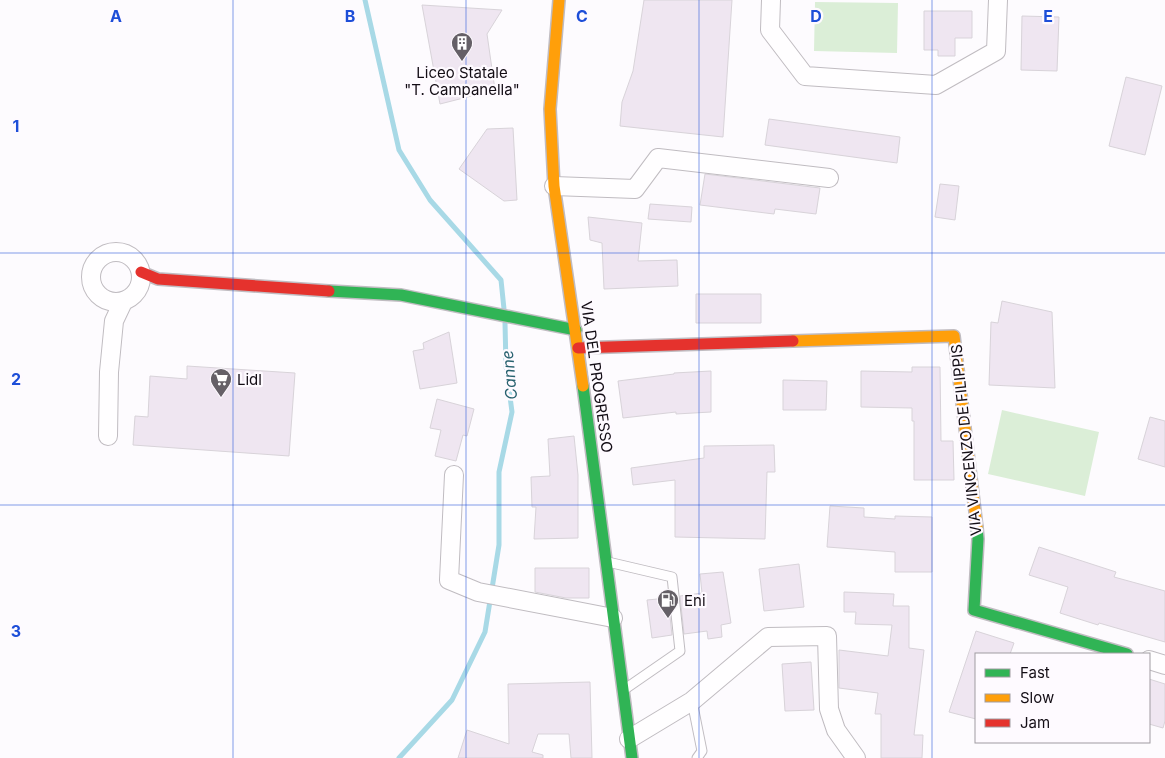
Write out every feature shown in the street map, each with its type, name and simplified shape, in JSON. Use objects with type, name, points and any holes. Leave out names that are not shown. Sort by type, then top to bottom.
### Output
[{"type":"street","name":"VIA DEL PROGRESSO","points":[[559,0],[550,109],[554,186],[576,330],[632,758]]},
{"type":"street","points":[[771,0],[770,30],[805,76],[936,84],[996,51],[998,0]]},
{"type":"street","points":[[554,186],[635,189],[658,158],[829,178]]},
{"type":"street","points":[[110,252],[126,254],[133,258],[138,265],[140,280],[135,294],[115,302],[100,297],[91,284],[90,276],[96,260],[110,252]]},
{"type":"street","points":[[140,280],[401,295],[576,330]]},
{"type":"street","points":[[108,436],[109,372],[115,302]]},
{"type":"street","name":"VIA VINCENZO DE FILIPPIS","points":[[578,348],[954,336],[974,492],[978,539],[974,610],[1124,653]]},
{"type":"street","points":[[454,475],[448,580],[478,592],[613,618]]},
{"type":"street","points":[[629,739],[692,701],[768,637],[827,636],[829,709],[836,730],[856,758]]},
{"type":"street","points":[[1150,660],[1165,665]]},
{"type":"lane","points":[[606,561],[672,577],[680,651],[623,690]]},
{"type":"lane","points":[[692,701],[702,751],[697,758]]},
{"type":"green space","points":[[815,2],[898,3],[897,53],[814,51]]},
{"type":"green space","points":[[1002,410],[1099,432],[1085,496],[988,474]]},
{"type":"building","points":[[644,0],[732,0],[723,137],[620,126],[622,102],[633,71]]},
{"type":"building","name":"Liceo Statale \"T. Campanella\"","points":[[422,5],[502,10],[487,34],[495,90],[440,104]]},
{"type":"building","points":[[924,11],[972,11],[972,38],[955,38],[955,56],[938,56],[938,50],[924,50]]},
{"type":"building","points":[[1022,16],[1059,17],[1057,71],[1021,70]]},
{"type":"building","points":[[1126,77],[1162,86],[1145,155],[1109,146]]},
{"type":"building","points":[[769,119],[900,137],[897,163],[765,145]]},
{"type":"building","points":[[513,128],[517,200],[504,201],[459,169],[487,129]]},
{"type":"building","points":[[705,174],[820,188],[816,214],[775,209],[774,214],[700,205]]},
{"type":"building","points":[[940,184],[959,186],[955,220],[935,217]]},
{"type":"building","points":[[650,204],[692,207],[691,222],[648,219]]},
{"type":"building","points":[[588,217],[642,223],[638,261],[677,260],[678,286],[604,289],[602,243],[590,240]]},
{"type":"building","points":[[696,294],[761,294],[761,323],[696,323]]},
{"type":"building","points":[[1002,301],[1052,312],[1055,388],[989,385],[991,322],[998,323]]},
{"type":"building","points":[[449,332],[457,383],[420,389],[413,351],[424,349],[423,343]]},
{"type":"building","name":"Lidl","points":[[187,366],[295,373],[289,456],[133,445],[135,416],[148,417],[150,376],[187,379]]},
{"type":"building","points":[[912,367],[940,367],[941,441],[953,441],[954,480],[914,480],[914,421],[912,421],[912,408],[861,407],[861,371],[912,372]]},
{"type":"building","points":[[711,371],[711,412],[676,414],[676,412],[623,418],[618,381],[674,373]]},
{"type":"building","points":[[783,380],[827,381],[826,410],[783,410]]},
{"type":"building","points":[[437,399],[474,409],[467,436],[463,435],[456,461],[435,456],[441,430],[430,428]]},
{"type":"building","points":[[1150,417],[1165,421],[1165,467],[1138,459]]},
{"type":"building","points":[[574,436],[578,475],[578,538],[534,539],[536,507],[532,507],[531,477],[550,476],[548,439]]},
{"type":"building","points":[[774,445],[775,472],[767,472],[765,539],[675,537],[675,480],[633,485],[631,468],[704,458],[704,446]]},
{"type":"building","points":[[830,506],[864,508],[864,517],[895,519],[895,516],[932,517],[932,572],[895,572],[895,552],[827,547]]},
{"type":"building","points":[[1039,547],[1116,572],[1114,577],[1165,591],[1165,642],[1060,613],[1068,587],[1029,575]]},
{"type":"building","points":[[799,564],[804,607],[764,611],[759,569]]},
{"type":"building","points":[[535,568],[589,568],[589,598],[566,598],[535,592]]},
{"type":"building","points":[[723,572],[731,623],[721,625],[722,637],[708,639],[707,631],[684,634],[680,596],[702,593],[700,574]]},
{"type":"building","points":[[844,592],[894,594],[893,606],[909,606],[909,648],[924,650],[914,735],[923,735],[922,758],[881,758],[881,714],[875,714],[878,693],[839,688],[839,650],[888,656],[892,625],[855,624],[856,612],[844,612]]},
{"type":"building","points":[[668,598],[672,635],[652,638],[647,600]]},
{"type":"building","points":[[976,631],[1014,643],[1010,653],[975,653],[975,719],[949,712]]},
{"type":"building","points":[[811,662],[814,710],[785,711],[782,664]]},
{"type":"building","points":[[1150,679],[1165,684],[1165,721],[1163,728],[1150,724]]},
{"type":"building","points":[[590,682],[592,758],[571,758],[569,734],[538,734],[532,752],[543,755],[543,758],[458,758],[467,730],[509,744],[508,684]]},
{"type":"waterway","name":"Canne","points":[[365,0],[399,150],[430,200],[501,280],[504,309]]},
{"type":"waterway","name":"Canne","points":[[399,758],[452,700],[485,632],[499,545],[499,472],[512,412],[506,366],[505,323]]},
{"type":"traffic: fast","points":[[329,291],[401,295],[576,330]]},
{"type":"traffic: fast","points":[[583,386],[632,758]]},
{"type":"traffic: fast","points":[[977,528],[974,610],[1124,653]]},
{"type":"traffic: slow","points":[[559,0],[550,109],[554,186],[583,386]]},
{"type":"traffic: slow","points":[[793,341],[954,336],[977,528]]},
{"type":"traffic: jam","points":[[141,272],[158,279],[329,291]]},
{"type":"traffic: jam","points":[[578,348],[793,341]]},
{"type":"place","name":"Liceo Statale \"T. Campanella\"","points":[[462,62]]},
{"type":"place","name":"Lidl","points":[[221,398]]},
{"type":"place","name":"Eni","points":[[668,619]]}]
